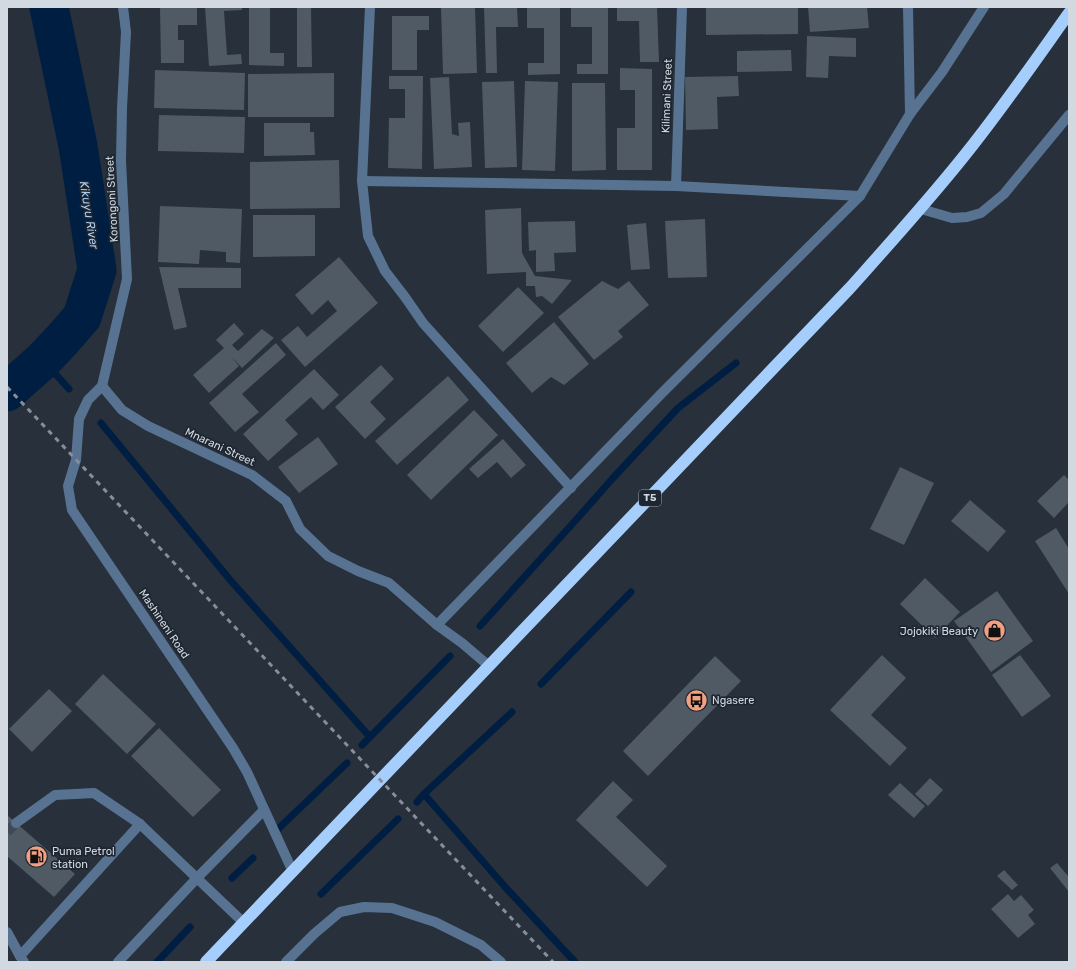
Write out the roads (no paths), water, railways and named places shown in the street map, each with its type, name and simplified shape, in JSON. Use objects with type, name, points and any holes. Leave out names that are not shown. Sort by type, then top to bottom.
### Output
[{"type":"highway","name":"T5","points":[[206,962],[848,289],[921,209],[973,146],[1069,13]]},
{"type":"street","name":"Korongoni Street","points":[[102,386],[127,279],[121,161],[126,32],[123,7]]},
{"type":"street","points":[[370,7],[362,181],[368,236],[385,271],[423,323],[570,488]]},
{"type":"street","name":"Kilimani Street","points":[[676,186],[682,7]]},
{"type":"street","points":[[908,7],[910,114]]},
{"type":"street","points":[[437,625],[662,393],[860,196],[910,114],[942,72],[984,7]]},
{"type":"street","points":[[921,209],[952,218],[967,217],[980,213],[1004,194],[1069,115]]},
{"type":"street","points":[[362,181],[676,186],[860,196]]},
{"type":"street","name":"Mnarani Street","points":[[102,386],[122,410],[148,426],[252,475],[286,501],[300,529],[328,556],[358,571],[389,583],[437,625],[462,643],[489,666]]},
{"type":"street","name":"Mashineni Road","points":[[102,386],[88,400],[79,419],[76,460],[68,486],[72,510],[233,748],[247,772],[293,872]]},
{"type":"street","points":[[16,823],[55,795],[94,793],[140,824],[244,922]]},
{"type":"street","points":[[118,962],[197,878],[264,810]]},
{"type":"street","points":[[7,932],[22,959],[140,824]]},
{"type":"street","points":[[286,962],[314,934],[340,912],[364,907],[392,908],[436,922],[481,945],[501,962]]},
{"type":"waterway","name":"Kikuyu River","points":[[7,392],[43,360],[82,317],[97,270],[78,146],[49,7]]},
{"type":"waterway","points":[[43,360],[69,389]]},
{"type":"waterway","points":[[480,626],[678,408],[736,363]]},
{"type":"waterway","points":[[101,423],[231,581],[370,737]]},
{"type":"waterway","points":[[541,684],[631,592]]},
{"type":"waterway","points":[[362,745],[450,656]]},
{"type":"waterway","points":[[417,802],[512,712]]},
{"type":"waterway","points":[[277,830],[347,763]]},
{"type":"waterway","points":[[424,794],[506,888],[575,962]]},
{"type":"waterway","points":[[321,894],[398,819]]},
{"type":"waterway","points":[[232,878],[253,858]]},
{"type":"waterway","points":[[157,962],[190,927]]},
{"type":"tunnel","points":[[7,832],[16,823]]},
{"type":"railway","points":[[7,387],[553,962]]},
{"type":"place","name":"Jojokiki Beauty","points":[[994,631]]},
{"type":"place","name":"Ngasere","points":[[696,700]]},
{"type":"place","name":"Puma Petrol station","points":[[36,857]]}]
